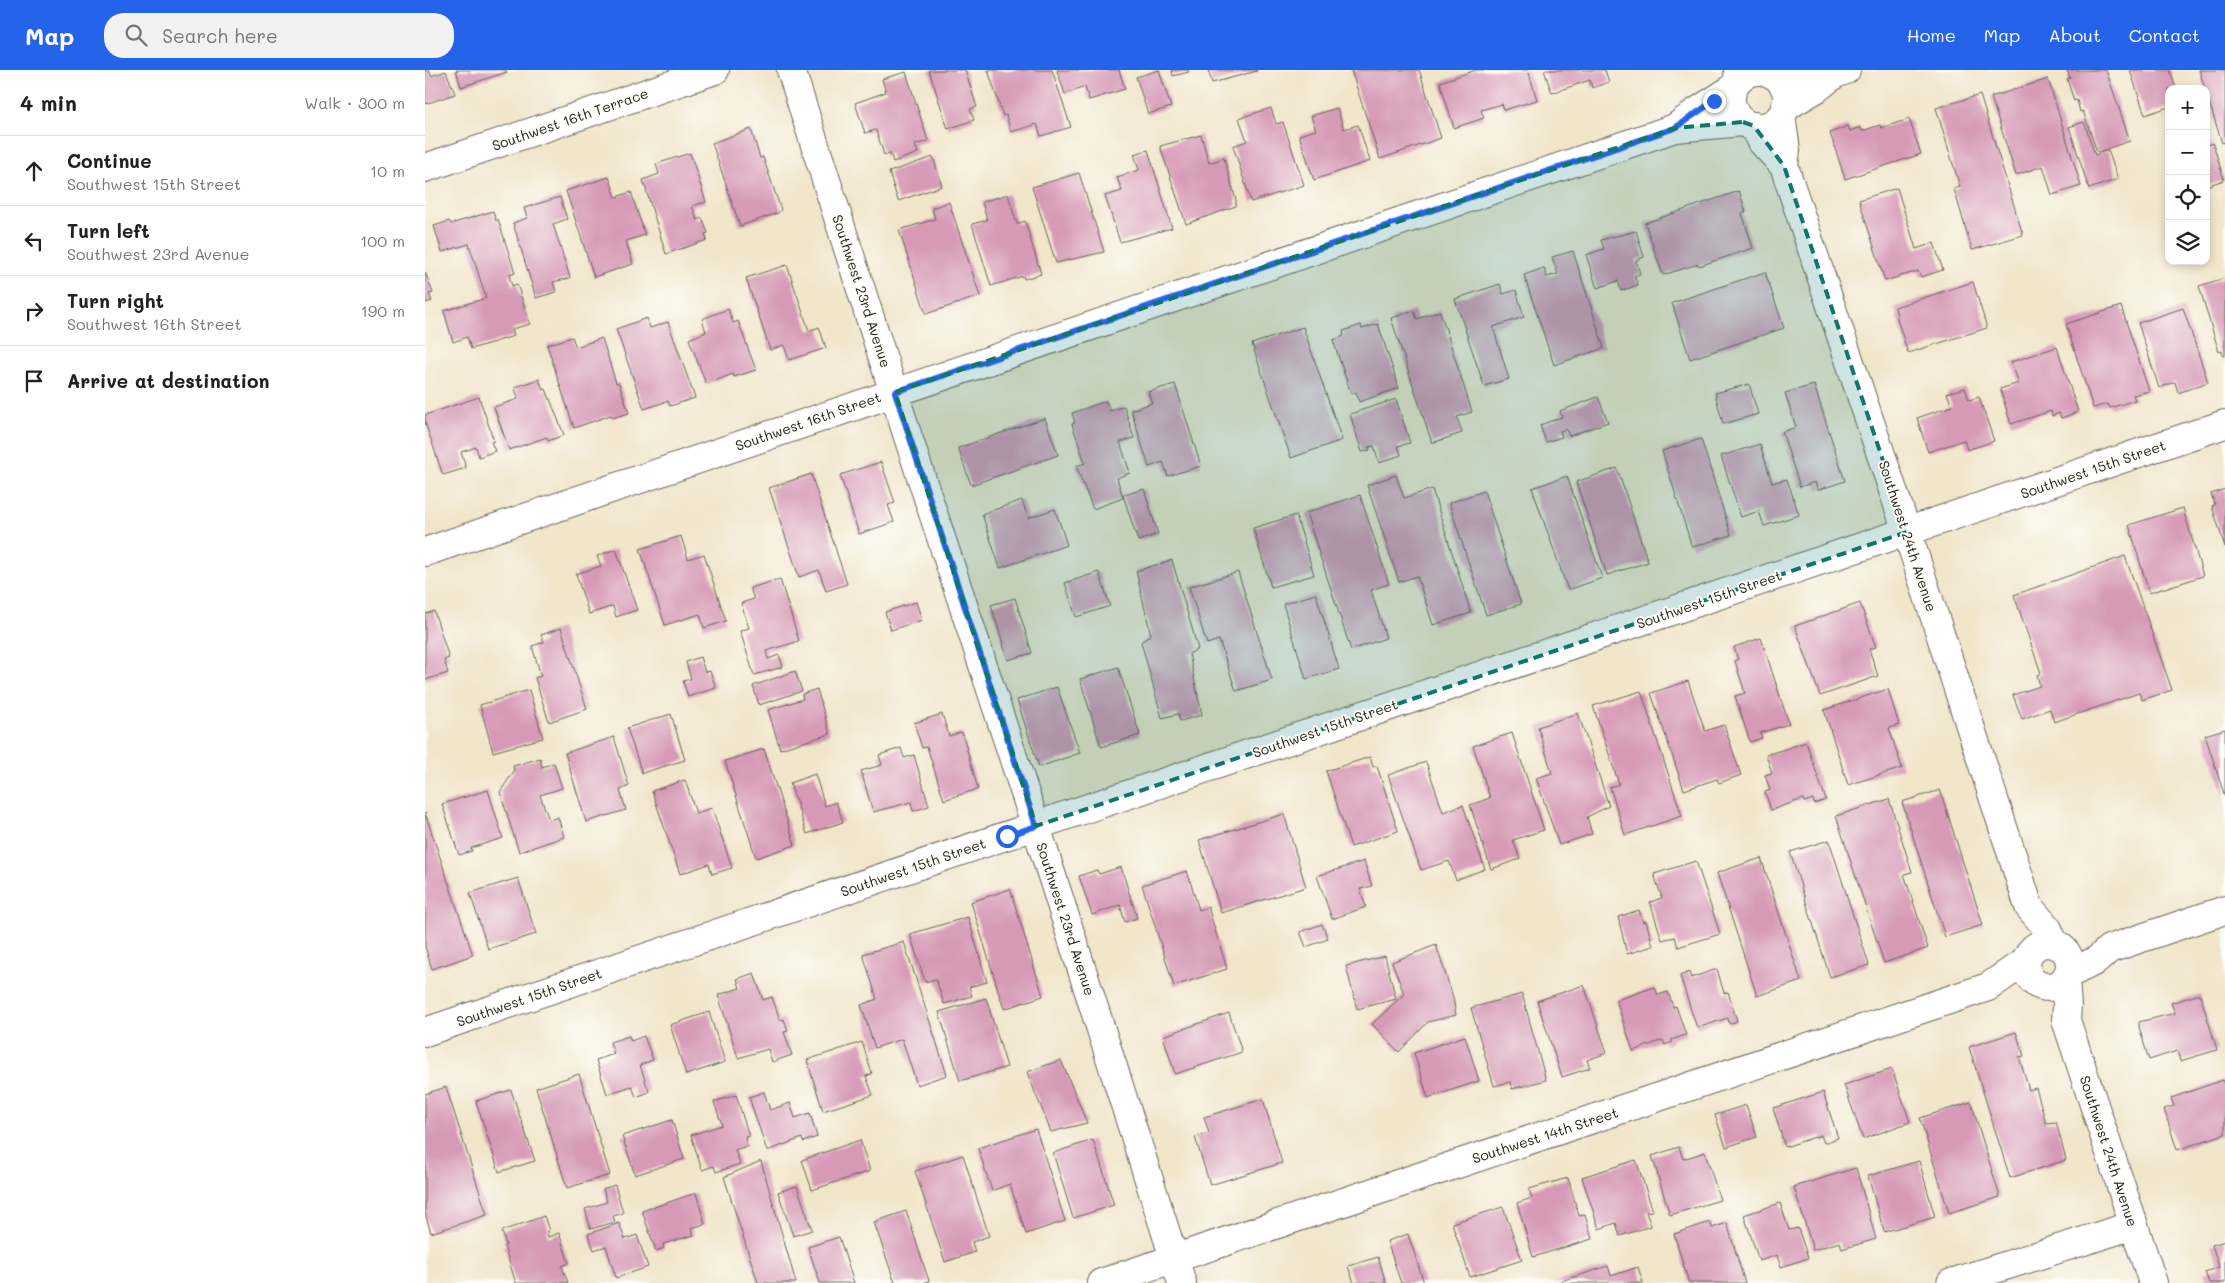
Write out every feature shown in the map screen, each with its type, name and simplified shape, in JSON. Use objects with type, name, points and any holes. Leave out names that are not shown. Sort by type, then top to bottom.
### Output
[{"type":"street","name":"Southwest 16th Terrace","points":[[425,168],[715,70]]},
{"type":"street","name":"Southwest 23rd Avenue","points":[[791,70],[1178,1271]]},
{"type":"street","points":[[1754,71],[1771,73],[1841,72],[1783,111],[1769,125],[1749,124],[1736,116],[1732,108],[1730,98],[1737,79],[1754,71]]},
{"type":"street","points":[[1771,73],[1785,90],[1783,111]]},
{"type":"street","name":"Southwest 16th Street","points":[[1675,128],[1737,79]]},
{"type":"street","name":"Southwest 24th Avenue","points":[[1783,111],[1786,150],[1784,166]]},
{"type":"street","name":"Southwest 16th Street","points":[[425,552],[1675,128],[1749,124]]},
{"type":"street","name":"Southwest 24th Avenue","points":[[1749,124],[1762,142],[1784,166],[1907,532],[2029,907],[2025,938],[2048,966],[2055,1012],[2066,1020],[2153,1283]]},
{"type":"street","name":"Southwest 15th Street","points":[[425,1032],[2225,424]]},
{"type":"street","name":"Southwest 14th Street","points":[[1101,1283],[1178,1271],[1988,987],[2008,988],[2048,966],[2093,947],[2109,949],[2225,910]]},
{"type":"street","points":[[1951,1283],[2134,1225]]},
{"type":"highlighted area","points":[[1743,122],[1754,126],[1784,166],[1907,532],[1036,826],[895,392],[1675,128]]},
{"type":"building","points":[[425,70],[429,70],[431,76],[446,71],[455,94],[425,104]]},
{"type":"building","points":[[456,70],[506,70],[507,72],[461,87]]},
{"type":"building","points":[[929,70],[965,70],[977,107],[970,109],[974,120],[948,129]]},
{"type":"building","points":[[988,70],[1052,70],[1071,127],[1041,136],[1037,124],[1011,132],[1006,115],[1003,116]]},
{"type":"building","points":[[1057,70],[1119,70],[1125,89],[1089,100],[1085,87],[1065,94]]},
{"type":"building","points":[[1159,70],[1171,107],[1148,114],[1136,77]]},
{"type":"building","points":[[1172,70],[1188,70],[1189,72],[1173,76]]},
{"type":"building","points":[[1208,70],[1257,70],[1257,71],[1212,83]]},
{"type":"building","points":[[1351,70],[1419,70],[1441,138],[1380,159]]},
{"type":"building","points":[[1476,70],[1528,70],[1537,100],[1504,110],[1502,104],[1481,110],[1484,118],[1454,128],[1440,82]]},
{"type":"building","points":[[1544,70],[1605,70],[1609,82],[1592,88],[1590,80],[1552,93]]},
{"type":"building","points":[[2067,70],[2106,70],[2130,141],[2097,152],[2083,111],[2080,112],[2077,100],[2074,101],[2067,79],[2070,78]]},
{"type":"building","points":[[2130,70],[2170,70],[2175,85],[2165,85],[2165,108],[2145,115]]},
{"type":"building","points":[[2199,70],[2225,70],[2225,142],[2222,143],[2210,105],[2210,85],[2204,85]]},
{"type":"building","points":[[906,72],[928,141],[915,145],[918,153],[893,162],[890,153],[884,155],[876,130],[865,133],[855,103],[886,92],[882,79]]},
{"type":"building","points":[[2048,79],[2081,186],[2052,195],[2043,166],[2016,175],[1991,97]]},
{"type":"building","points":[[1980,95],[2023,235],[1972,250],[1954,189],[1960,187],[1936,108]]},
{"type":"building","points":[[1271,108],[1276,124],[1283,122],[1304,185],[1251,202],[1233,146],[1247,141],[1239,118]]},
{"type":"building","points":[[1337,108],[1344,129],[1358,125],[1370,161],[1314,180],[1299,135],[1316,130],[1311,116]]},
{"type":"building","points":[[1909,119],[1921,154],[1845,179],[1830,133],[1848,126],[1850,131],[1860,127],[1862,131],[1880,125],[1881,128]]},
{"type":"building","points":[[2084,122],[2095,155],[2108,150],[2118,179],[2089,189],[2069,127]]},
{"type":"building","points":[[751,129],[760,158],[763,157],[781,210],[778,213],[740,226],[712,143]]},
{"type":"building","points":[[1201,135],[1209,163],[1224,158],[1236,206],[1186,224],[1160,146]]},
{"type":"building","points":[[2213,143],[2224,180],[2210,185],[2210,175],[2210,144]]},
{"type":"building","points":[[1148,150],[1172,228],[1120,242],[1105,196],[1122,191],[1117,177],[1139,170],[1134,154]]},
{"type":"building","points":[[690,153],[706,202],[692,206],[697,220],[702,218],[708,233],[705,234],[707,240],[666,254],[643,180],[659,174],[656,164]]},
{"type":"building","points":[[933,157],[942,186],[898,201],[889,172]]},
{"type":"building","points":[[1079,173],[1104,252],[1056,263],[1032,187]]},
{"type":"building","points":[[609,177],[616,197],[631,192],[645,235],[626,241],[633,264],[594,277],[566,191]]},
{"type":"building","points":[[1897,188],[1916,249],[1934,243],[1943,270],[1921,277],[1918,271],[1885,281],[1859,200]]},
{"type":"building","points":[[1739,191],[1746,212],[1742,213],[1753,248],[1699,266],[1698,264],[1663,275],[1645,223]]},
{"type":"building","points":[[1008,194],[1017,224],[1025,221],[1041,274],[1024,279],[1023,276],[991,286],[972,224],[987,220],[982,202]]},
{"type":"building","points":[[560,197],[567,219],[553,224],[570,278],[553,282],[556,292],[536,298],[513,223],[527,218],[524,208]]},
{"type":"building","points":[[949,202],[980,296],[926,314],[899,230],[935,219],[932,208]]},
{"type":"building","points":[[493,211],[496,221],[498,219],[515,273],[509,275],[512,286],[517,284],[530,324],[512,329],[514,336],[471,349],[467,337],[453,342],[444,311],[486,298],[469,244],[442,252],[434,226],[449,221],[451,224]]},
{"type":"building","points":[[1636,231],[1644,257],[1636,260],[1640,274],[1634,276],[1638,285],[1621,291],[1618,281],[1597,288],[1586,255],[1604,249],[1601,240]]},
{"type":"building","points":[[1573,251],[1604,348],[1554,365],[1524,275],[1544,268],[1547,277],[1558,274],[1552,257]]},
{"type":"building","points":[[787,265],[809,331],[819,327],[826,348],[789,360],[784,345],[770,350],[746,278]]},
{"type":"building","points":[[425,272],[433,293],[429,294],[432,301],[425,303]]},
{"type":"building","points":[[1765,272],[1784,328],[1690,359],[1672,303]]},
{"type":"building","points":[[2225,278],[2225,356],[2223,356],[2222,351],[2219,352],[2199,286]]},
{"type":"building","points":[[1973,282],[1987,328],[1908,353],[1895,307]]},
{"type":"building","points":[[1500,284],[1503,294],[1516,290],[1524,317],[1493,327],[1509,379],[1484,386],[1455,299]]},
{"type":"building","points":[[2121,306],[2149,391],[2133,395],[2135,400],[2110,408],[2108,404],[2093,408],[2066,324]]},
{"type":"building","points":[[2183,308],[2208,382],[2178,393],[2175,382],[2159,388],[2138,323]]},
{"type":"building","points":[[728,309],[733,323],[738,321],[756,370],[734,377],[733,374],[706,384],[689,339],[706,332],[702,319]]},
{"type":"building","points":[[1414,311],[1417,319],[1440,311],[1472,412],[1457,417],[1462,433],[1432,443],[1391,318]]},
{"type":"building","points":[[647,318],[650,328],[668,322],[695,398],[670,406],[668,401],[644,409],[616,329]]},
{"type":"building","points":[[1378,324],[1399,388],[1359,402],[1356,392],[1351,394],[1333,340],[1344,336],[1343,331],[1361,325],[1362,329]]},
{"type":"building","points":[[1303,327],[1342,440],[1291,458],[1252,344]]},
{"type":"building","points":[[572,337],[576,347],[602,338],[616,383],[619,383],[629,413],[612,418],[611,415],[574,428],[547,345]]},
{"type":"building","points":[[2057,347],[2078,412],[2061,418],[2059,413],[2052,416],[2051,411],[2011,424],[2000,389],[2019,383],[2011,362]]},
{"type":"building","points":[[539,379],[543,390],[546,389],[564,435],[548,441],[547,437],[509,450],[494,407],[518,399],[515,387]]},
{"type":"building","points":[[1175,384],[1201,466],[1168,476],[1163,462],[1149,467],[1131,410],[1152,403],[1148,392]]},
{"type":"building","points":[[1749,384],[1758,414],[1723,424],[1715,393]]},
{"type":"building","points":[[1814,385],[1845,481],[1818,490],[1815,482],[1800,487],[1782,432],[1796,427],[1785,393]]},
{"type":"building","points":[[1965,388],[1969,400],[1979,397],[1994,441],[1967,450],[1964,440],[1928,452],[1917,418],[1952,406],[1947,393]]},
{"type":"building","points":[[479,397],[494,441],[491,442],[495,451],[479,457],[476,447],[461,452],[466,468],[443,475],[425,422],[425,415]]},
{"type":"building","points":[[1598,397],[1608,422],[1569,436],[1566,429],[1560,431],[1562,437],[1546,442],[1540,425],[1562,417],[1560,411]]},
{"type":"building","points":[[1396,399],[1410,443],[1398,446],[1401,455],[1379,463],[1374,446],[1368,447],[1370,450],[1362,452],[1350,414]]},
{"type":"building","points":[[1106,401],[1110,411],[1124,406],[1134,438],[1120,442],[1130,473],[1117,478],[1123,498],[1093,509],[1076,466],[1085,463],[1072,424],[1075,423],[1072,413]]},
{"type":"building","points":[[1045,418],[1058,455],[971,485],[958,448]]},
{"type":"building","points":[[1701,439],[1731,535],[1692,547],[1662,451]]},
{"type":"building","points":[[1760,444],[1772,483],[1787,479],[1799,515],[1764,526],[1759,511],[1741,517],[1721,456]]},
{"type":"building","points":[[881,462],[895,503],[888,505],[894,522],[859,534],[840,475]]},
{"type":"building","points":[[1617,468],[1648,562],[1607,575],[1576,482]]},
{"type":"building","points":[[811,474],[847,584],[826,591],[819,570],[799,577],[769,488]]},
{"type":"building","points":[[1396,475],[1404,498],[1432,489],[1471,613],[1433,625],[1417,576],[1399,582],[1367,485]]},
{"type":"building","points":[[1567,476],[1602,578],[1568,590],[1532,488]]},
{"type":"building","points":[[1144,489],[1158,534],[1138,541],[1123,495]]},
{"type":"building","points":[[2225,489],[2225,547],[2212,506],[2215,505],[2211,494]]},
{"type":"building","points":[[1484,491],[1521,604],[1486,615],[1449,503]]},
{"type":"building","points":[[1360,495],[1389,584],[1371,590],[1386,638],[1351,650],[1306,513]]},
{"type":"building","points":[[1022,500],[1028,518],[1055,509],[1067,545],[1000,568],[982,514]]},
{"type":"building","points":[[2183,508],[2203,576],[2149,593],[2129,525]]},
{"type":"building","points":[[1296,515],[1314,575],[1271,587],[1253,528]]},
{"type":"building","points":[[681,536],[688,559],[704,554],[726,621],[704,628],[700,614],[665,625],[640,549]]},
{"type":"building","points":[[616,549],[637,610],[616,617],[613,606],[589,614],[576,574],[601,566],[597,556]]},
{"type":"building","points":[[2125,556],[2172,690],[2142,700],[2139,693],[2054,722],[2050,709],[2022,719],[2013,695],[2040,686],[2037,675],[2041,673],[2014,595]]},
{"type":"building","points":[[1172,560],[1198,649],[1189,654],[1202,715],[1180,721],[1178,714],[1162,718],[1141,642],[1151,635],[1136,571]]},
{"type":"building","points":[[1099,572],[1110,606],[1076,617],[1065,583]]},
{"type":"building","points":[[1238,572],[1272,680],[1236,691],[1219,640],[1207,644],[1189,587]]},
{"type":"building","points":[[780,579],[799,641],[766,651],[768,659],[779,655],[783,667],[754,675],[740,631],[749,628],[741,603],[754,599],[750,588]]},
{"type":"building","points":[[1316,594],[1339,669],[1306,679],[1283,604]]},
{"type":"building","points":[[1015,598],[1032,653],[1008,660],[991,605]]},
{"type":"building","points":[[916,602],[922,620],[891,630],[885,612]]},
{"type":"building","points":[[1860,603],[1876,647],[1869,649],[1878,676],[1820,696],[1795,626]]},
{"type":"building","points":[[434,611],[449,658],[444,660],[448,673],[425,680],[425,614]]},
{"type":"building","points":[[561,628],[587,709],[549,722],[535,678],[541,676],[532,646],[544,642],[541,635]]},
{"type":"building","points":[[1761,638],[1789,724],[1760,733],[1762,738],[1750,742],[1735,696],[1745,693],[1735,661],[1738,660],[1734,647]]},
{"type":"building","points":[[700,657],[705,672],[710,671],[716,688],[688,697],[683,681],[691,679],[686,662]]},
{"type":"building","points":[[1118,667],[1140,735],[1101,747],[1080,679]]},
{"type":"building","points":[[795,671],[802,691],[759,705],[753,686]]},
{"type":"building","points":[[1688,681],[1705,731],[1724,725],[1741,775],[1719,783],[1717,779],[1684,790],[1651,693]]},
{"type":"building","points":[[1057,687],[1080,753],[1039,767],[1017,700]]},
{"type":"building","points":[[817,689],[830,734],[780,749],[768,710],[803,699],[802,694]]},
{"type":"building","points":[[1888,689],[1899,725],[1889,728],[1902,768],[1848,785],[1824,710]]},
{"type":"building","points":[[529,690],[543,738],[493,752],[480,705]]},
{"type":"building","points":[[1641,691],[1682,816],[1625,835],[1610,787],[1619,784],[1593,706]]},
{"type":"building","points":[[1578,713],[1609,806],[1587,817],[1592,834],[1559,845],[1536,778],[1552,773],[1538,727]]},
{"type":"building","points":[[671,714],[685,760],[642,773],[627,728]]},
{"type":"building","points":[[942,714],[949,736],[962,732],[978,789],[944,800],[927,747],[922,748],[914,723]]},
{"type":"building","points":[[2225,729],[2225,797],[2205,735]]},
{"type":"building","points":[[1512,733],[1544,830],[1513,840],[1520,859],[1491,869],[1470,805],[1490,798],[1473,746]]},
{"type":"building","points":[[614,737],[629,786],[620,790],[626,810],[586,822],[565,753]]},
{"type":"building","points":[[1806,742],[1826,800],[1814,804],[1813,799],[1804,802],[1803,799],[1771,810],[1765,792],[1770,790],[1765,775],[1772,773],[1766,755]]},
{"type":"building","points":[[901,748],[904,758],[914,755],[929,806],[913,811],[911,802],[873,812],[861,771],[882,765],[879,755]]},
{"type":"building","points":[[764,749],[795,845],[756,858],[725,761]]},
{"type":"building","points":[[1370,757],[1373,767],[1377,766],[1398,831],[1351,847],[1326,771]]},
{"type":"building","points":[[540,758],[542,767],[554,763],[562,788],[540,795],[549,820],[558,817],[564,837],[519,852],[500,792],[514,771],[513,766]]},
{"type":"building","points":[[1426,762],[1443,812],[1463,805],[1485,869],[1456,880],[1449,861],[1421,870],[1388,775]]},
{"type":"building","points":[[815,774],[825,806],[836,802],[843,822],[807,834],[790,783]]},
{"type":"building","points":[[685,780],[696,813],[712,808],[732,868],[712,874],[709,864],[680,874],[652,791]]},
{"type":"building","points":[[488,790],[503,838],[471,848],[472,851],[459,855],[442,804]]},
{"type":"building","points":[[1940,790],[1983,925],[1945,937],[1902,802]]},
{"type":"building","points":[[1889,799],[1912,872],[1904,874],[1928,948],[1884,963],[1836,816]]},
{"type":"building","points":[[425,813],[473,955],[432,969],[425,947]]},
{"type":"building","points":[[1284,814],[1306,887],[1221,913],[1199,840]]},
{"type":"building","points":[[1829,840],[1869,965],[1830,977],[1790,852]]},
{"type":"building","points":[[1761,858],[1801,981],[1757,996],[1717,873]]},
{"type":"building","points":[[1364,861],[1372,886],[1360,889],[1366,907],[1332,919],[1317,876]]},
{"type":"building","points":[[1696,861],[1720,934],[1678,947],[1675,937],[1662,940],[1650,902],[1662,898],[1654,874]]},
{"type":"building","points":[[1121,867],[1137,918],[1125,922],[1120,905],[1092,915],[1079,876],[1097,870],[1099,874]]},
{"type":"building","points":[[1187,871],[1199,910],[1208,907],[1227,969],[1174,986],[1142,885]]},
{"type":"building","points":[[518,878],[536,934],[488,949],[470,893]]},
{"type":"building","points":[[1010,889],[1043,996],[1004,1009],[971,902]]},
{"type":"building","points":[[1639,910],[1643,922],[1646,921],[1653,946],[1627,954],[1618,917]]},
{"type":"building","points":[[968,917],[987,982],[969,987],[972,996],[944,1004],[936,979],[925,982],[910,934]]},
{"type":"building","points":[[1322,924],[1328,939],[1306,947],[1300,932]]},
{"type":"building","points":[[904,942],[947,1075],[917,1085],[902,1039],[875,1048],[861,1005],[877,999],[863,954]]},
{"type":"building","points":[[1436,945],[1453,997],[1456,1015],[1428,1022],[1399,1052],[1372,1024],[1404,994],[1392,962]]},
{"type":"building","points":[[1385,956],[1396,999],[1357,1009],[1346,966]]},
{"type":"building","points":[[1717,969],[1724,993],[1728,992],[1737,1021],[1729,1024],[1728,1018],[1697,1028],[1680,976],[1689,972],[1691,978]]},
{"type":"building","points":[[754,973],[763,1000],[772,997],[780,1020],[784,1019],[788,1031],[784,1032],[792,1055],[772,1062],[768,1049],[738,1058],[718,995],[740,988],[737,979]]},
{"type":"building","points":[[1584,985],[1607,1053],[1587,1060],[1590,1068],[1562,1077],[1537,1001]]},
{"type":"building","points":[[1655,987],[1658,995],[1668,992],[1673,1007],[1676,1006],[1686,1035],[1671,1040],[1673,1042],[1665,1045],[1663,1040],[1633,1051],[1616,1000]]},
{"type":"building","points":[[1522,994],[1546,1080],[1512,1089],[1510,1082],[1494,1086],[1471,1008]]},
{"type":"building","points":[[2200,994],[2217,1050],[2180,1061],[2177,1051],[2149,1060],[2139,1022],[2175,1013],[2171,1003]]},
{"type":"building","points":[[986,998],[1007,1067],[960,1081],[939,1012]]},
{"type":"building","points":[[709,1012],[725,1062],[686,1075],[670,1025]]},
{"type":"building","points":[[1229,1013],[1242,1052],[1175,1074],[1163,1036]]},
{"type":"building","points":[[2016,1032],[2024,1056],[2019,1057],[2029,1090],[2036,1088],[2046,1123],[2056,1122],[2066,1160],[2010,1178],[1969,1047]]},
{"type":"building","points":[[629,1036],[631,1041],[644,1036],[653,1060],[640,1065],[649,1092],[636,1097],[632,1086],[607,1094],[596,1060],[614,1054],[610,1042]]},
{"type":"building","points":[[1465,1036],[1479,1081],[1428,1098],[1414,1053]]},
{"type":"building","points":[[862,1042],[872,1074],[866,1076],[873,1095],[823,1111],[807,1060]]},
{"type":"building","points":[[1061,1060],[1087,1123],[1051,1132],[1027,1072]]},
{"type":"building","points":[[1892,1069],[1910,1122],[1863,1139],[1844,1085]]},
{"type":"building","points":[[579,1074],[610,1175],[567,1188],[536,1088]]},
{"type":"building","points":[[2223,1080],[2225,1087],[2225,1134],[2177,1150],[2164,1109],[2174,1106],[2171,1098]]},
{"type":"building","points":[[446,1087],[487,1215],[431,1233],[425,1213],[425,1094]]},
{"type":"building","points":[[511,1090],[535,1161],[499,1172],[476,1101]]},
{"type":"building","points":[[764,1092],[770,1110],[790,1103],[795,1118],[810,1113],[817,1137],[803,1142],[802,1138],[767,1151],[749,1097]]},
{"type":"building","points":[[1823,1092],[1838,1138],[1824,1143],[1821,1135],[1785,1147],[1773,1108]]},
{"type":"building","points":[[736,1095],[749,1136],[745,1137],[747,1146],[735,1150],[740,1164],[716,1172],[714,1166],[702,1170],[691,1135],[722,1125],[714,1102]]},
{"type":"building","points":[[1263,1099],[1282,1163],[1210,1185],[1195,1137],[1209,1133],[1204,1117]]},
{"type":"building","points":[[1971,1102],[2000,1197],[1949,1213],[1920,1118]]},
{"type":"building","points":[[1746,1105],[1757,1137],[1726,1147],[1715,1115]]},
{"type":"building","points":[[672,1120],[684,1159],[635,1175],[622,1136]]},
{"type":"building","points":[[1036,1129],[1065,1221],[1026,1234],[1010,1184],[992,1191],[978,1148]]},
{"type":"building","points":[[860,1140],[870,1171],[812,1190],[802,1160]]},
{"type":"building","points":[[1093,1140],[1114,1205],[1073,1218],[1053,1153]]},
{"type":"building","points":[[1679,1147],[1683,1159],[1705,1152],[1720,1200],[1670,1215],[1652,1156]]},
{"type":"building","points":[[963,1155],[989,1236],[972,1242],[975,1252],[945,1262],[915,1171]]},
{"type":"building","points":[[1636,1160],[1653,1211],[1646,1212],[1651,1226],[1620,1236],[1616,1223],[1599,1229],[1582,1177]]},
{"type":"building","points":[[761,1161],[796,1283],[758,1283],[724,1177]]},
{"type":"building","points":[[1919,1161],[1935,1217],[1884,1232],[1868,1176]]},
{"type":"building","points":[[1856,1168],[1876,1239],[1842,1249],[1840,1242],[1813,1250],[1794,1187]]},
{"type":"building","points":[[1568,1178],[1579,1216],[1585,1215],[1592,1239],[1533,1257],[1517,1203],[1532,1198],[1529,1189]]},
{"type":"building","points":[[615,1185],[623,1213],[613,1216],[615,1222],[591,1229],[585,1209],[607,1202],[603,1189]]},
{"type":"building","points":[[797,1186],[812,1230],[793,1236],[778,1192]]},
{"type":"building","points":[[696,1193],[705,1224],[691,1228],[694,1235],[663,1244],[664,1248],[656,1251],[642,1211]]},
{"type":"building","points":[[1780,1203],[1789,1230],[1798,1228],[1808,1258],[1781,1267],[1777,1255],[1759,1261],[1744,1215]]},
{"type":"building","points":[[1503,1207],[1522,1260],[1470,1277],[1452,1223]]},
{"type":"building","points":[[906,1211],[929,1281],[923,1283],[895,1283],[874,1222]]},
{"type":"building","points":[[544,1216],[549,1230],[547,1231],[548,1237],[559,1233],[569,1263],[562,1266],[568,1283],[516,1283],[504,1246],[506,1245],[502,1231]]},
{"type":"building","points":[[1710,1222],[1712,1228],[1727,1223],[1745,1283],[1689,1283],[1674,1234]]},
{"type":"building","points":[[619,1223],[625,1239],[637,1235],[648,1267],[616,1278],[606,1246],[594,1250],[588,1234]]},
{"type":"building","points":[[1408,1234],[1424,1283],[1401,1283],[1387,1241]]},
{"type":"building","points":[[839,1237],[854,1283],[820,1283],[808,1247]]},
{"type":"building","points":[[2225,1241],[2225,1283],[2209,1283],[2205,1272],[2219,1267],[2212,1245]]},
{"type":"building","points":[[1378,1257],[1386,1283],[1354,1283],[1348,1266]]},
{"type":"building","points":[[1608,1266],[1611,1276],[1638,1267],[1643,1283],[1555,1283]]},
{"type":"route","points":[[1007,836],[1036,826],[908,437],[895,392],[1675,128],[1714,101]]}]
